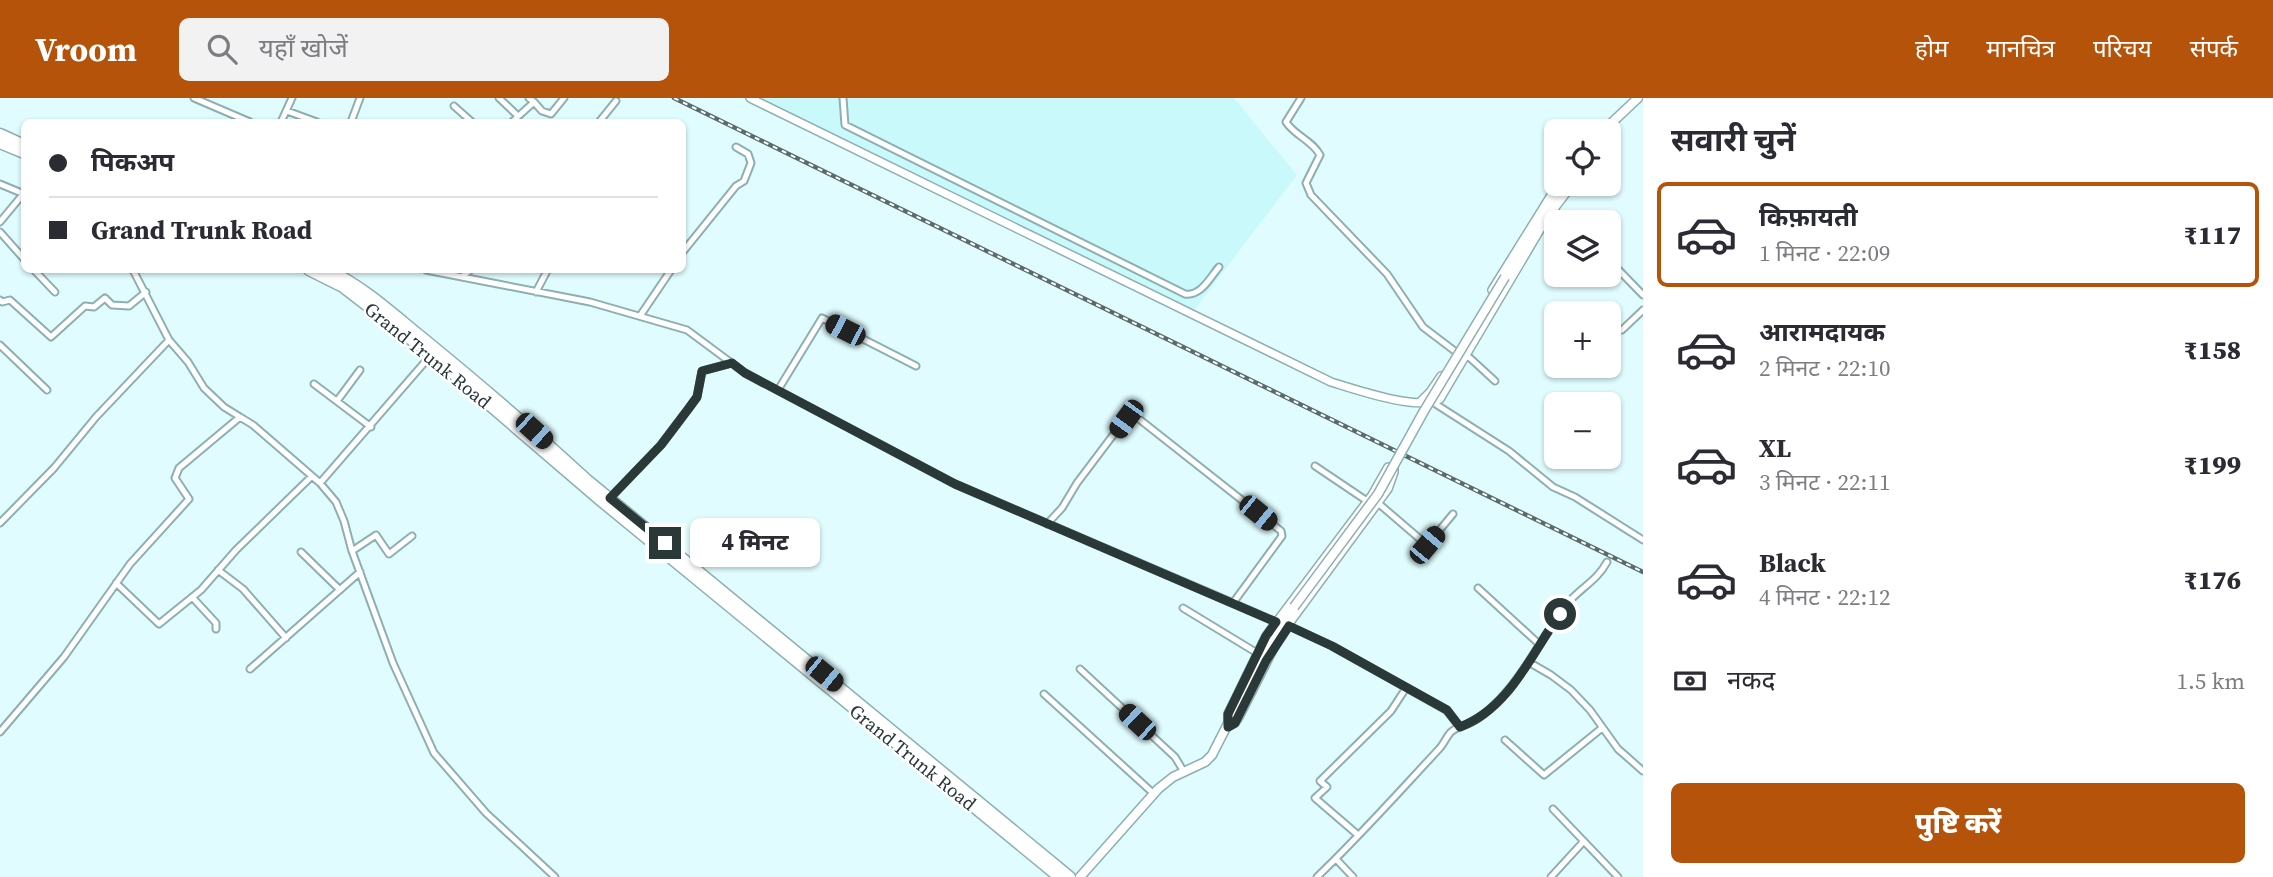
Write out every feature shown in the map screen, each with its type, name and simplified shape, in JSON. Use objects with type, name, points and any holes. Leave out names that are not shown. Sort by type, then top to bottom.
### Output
[{"type":"highway","points":[[0,134],[21,144]]},
{"type":"highway","points":[[0,143],[21,152]]},
{"type":"highway","name":"Grand Trunk Road","points":[[315,273],[343,287],[431,355],[600,500],[1059,877]]},
{"type":"highway","name":"Grand Trunk Road","points":[[336,273],[356,284],[418,334],[610,498],[1070,877]]},
{"type":"main road","points":[[750,98],[1331,382],[1375,396],[1434,403],[1440,399],[1544,225]]},
{"type":"main road","points":[[1615,119],[1637,98]]},
{"type":"main road","points":[[1420,402],[1430,392],[1456,352],[1551,196]]},
{"type":"main road","points":[[1080,877],[1154,794],[1173,777],[1205,762],[1212,755],[1268,645],[1378,494],[1424,411],[1532,232],[1557,196]]},
{"type":"main road","points":[[1553,210],[1564,196]]},
{"type":"main road","points":[[1390,467],[1394,469],[1394,475],[1377,505],[1289,626],[1266,661],[1235,723],[1228,727],[1228,714],[1257,653],[1276,622],[1390,467]]},
{"type":"street","points":[[194,98],[243,119]]},
{"type":"street","points":[[283,119],[292,98]]},
{"type":"street","points":[[352,119],[360,98]]},
{"type":"street","points":[[499,98],[518,116]]},
{"type":"street","points":[[515,119],[532,100],[542,111],[551,114],[564,98]]},
{"type":"street","points":[[843,98],[845,125],[1185,294],[1193,295],[1200,290],[1219,267]]},
{"type":"street","points":[[1301,98],[1286,122],[1298,135],[1315,146],[1320,155],[1306,183],[1311,195],[1387,274],[1423,327],[1495,381]]},
{"type":"street","points":[[602,119],[616,102]]},
{"type":"street","points":[[454,106],[469,119]]},
{"type":"street","points":[[287,111],[309,119]]},
{"type":"street","points":[[686,248],[736,186],[744,181],[751,163],[748,155],[736,147]]},
{"type":"street","points":[[0,184],[21,192]]},
{"type":"street","points":[[0,222],[21,197]]},
{"type":"street","points":[[0,232],[21,256]]},
{"type":"street","points":[[1621,272],[1643,295]]},
{"type":"street","points":[[37,273],[55,292]]},
{"type":"street","points":[[135,273],[169,340],[188,362],[204,388],[224,407],[253,425],[320,482],[336,502],[393,663],[434,753],[486,813],[555,877]]},
{"type":"street","points":[[444,273],[640,316],[687,330],[732,363],[778,390],[955,484],[1276,622]]},
{"type":"street","points":[[462,276],[466,273]]},
{"type":"street","points":[[536,292],[546,273]]},
{"type":"street","points":[[640,316],[669,273]]},
{"type":"street","points":[[0,300],[10,300],[51,337],[85,306],[94,307],[105,298],[112,305],[129,306],[146,292]]},
{"type":"street","points":[[1622,330],[1643,310]]},
{"type":"street","points":[[778,390],[822,318],[916,366]]},
{"type":"street","points":[[0,523],[54,468],[96,417],[169,340]]},
{"type":"street","points":[[0,345],[47,390]]},
{"type":"street","points":[[320,482],[371,427],[431,355]]},
{"type":"street","points":[[610,498],[661,445],[697,397],[702,371],[732,363]]},
{"type":"street","points":[[337,401],[360,370]]},
{"type":"street","points":[[314,384],[371,427]]},
{"type":"street","points":[[1434,403],[1509,451],[1553,487],[1575,497],[1643,540]]},
{"type":"street","points":[[1047,524],[1062,508],[1077,482],[1129,414],[1134,415],[1280,531],[1282,536],[1272,552],[1233,603]]},
{"type":"street","points":[[0,732],[64,657],[145,546],[189,499],[175,478],[179,468],[240,417]]},
{"type":"street","points":[[1315,466],[1377,505],[1427,545],[1453,514]]},
{"type":"street","points":[[116,583],[159,624],[192,597],[312,476]]},
{"type":"street","points":[[352,551],[376,535],[389,554],[412,536]]},
{"type":"street","points":[[302,551],[340,590]]},
{"type":"street","points":[[1317,877],[1441,748],[1452,730],[1472,723],[1514,684],[1569,602],[1597,578],[1607,562]]},
{"type":"street","points":[[218,570],[243,589],[286,638]]},
{"type":"street","points":[[250,669],[360,572]]},
{"type":"street","points":[[1478,588],[1539,644]]},
{"type":"street","points":[[192,597],[216,623],[216,629]]},
{"type":"street","points":[[1183,608],[1257,653]]},
{"type":"street","points":[[1289,626],[1332,646],[1447,710],[1460,727]]},
{"type":"street","points":[[1530,660],[1571,690],[1590,710],[1618,749],[1643,771]]},
{"type":"street","points":[[1080,669],[1175,757],[1184,772]]},
{"type":"street","points":[[1359,835],[1315,798],[1327,788],[1320,781],[1391,710],[1406,688]]},
{"type":"street","points":[[1044,694],[1154,794]]},
{"type":"street","points":[[1505,740],[1544,775],[1602,728]]},
{"type":"street","points":[[1553,809],[1618,877]]},
{"type":"street","points":[[1550,877],[1584,841]]},
{"type":"street","points":[[1336,859],[1353,877]]},
{"type":"shaded area","points":[[757,98],[1234,98],[1297,175],[1192,313]]},
{"type":"railway","points":[[674,98],[1643,572]]},
{"type":"route","points":[[665,543],[610,498],[661,445],[697,397],[702,371],[732,363],[745,373],[955,484],[1276,622],[1266,636],[1226,718],[1228,727],[1235,723],[1266,661],[1289,626],[1332,646],[1447,710],[1460,727],[1472,723],[1506,694],[1560,614]]}]
